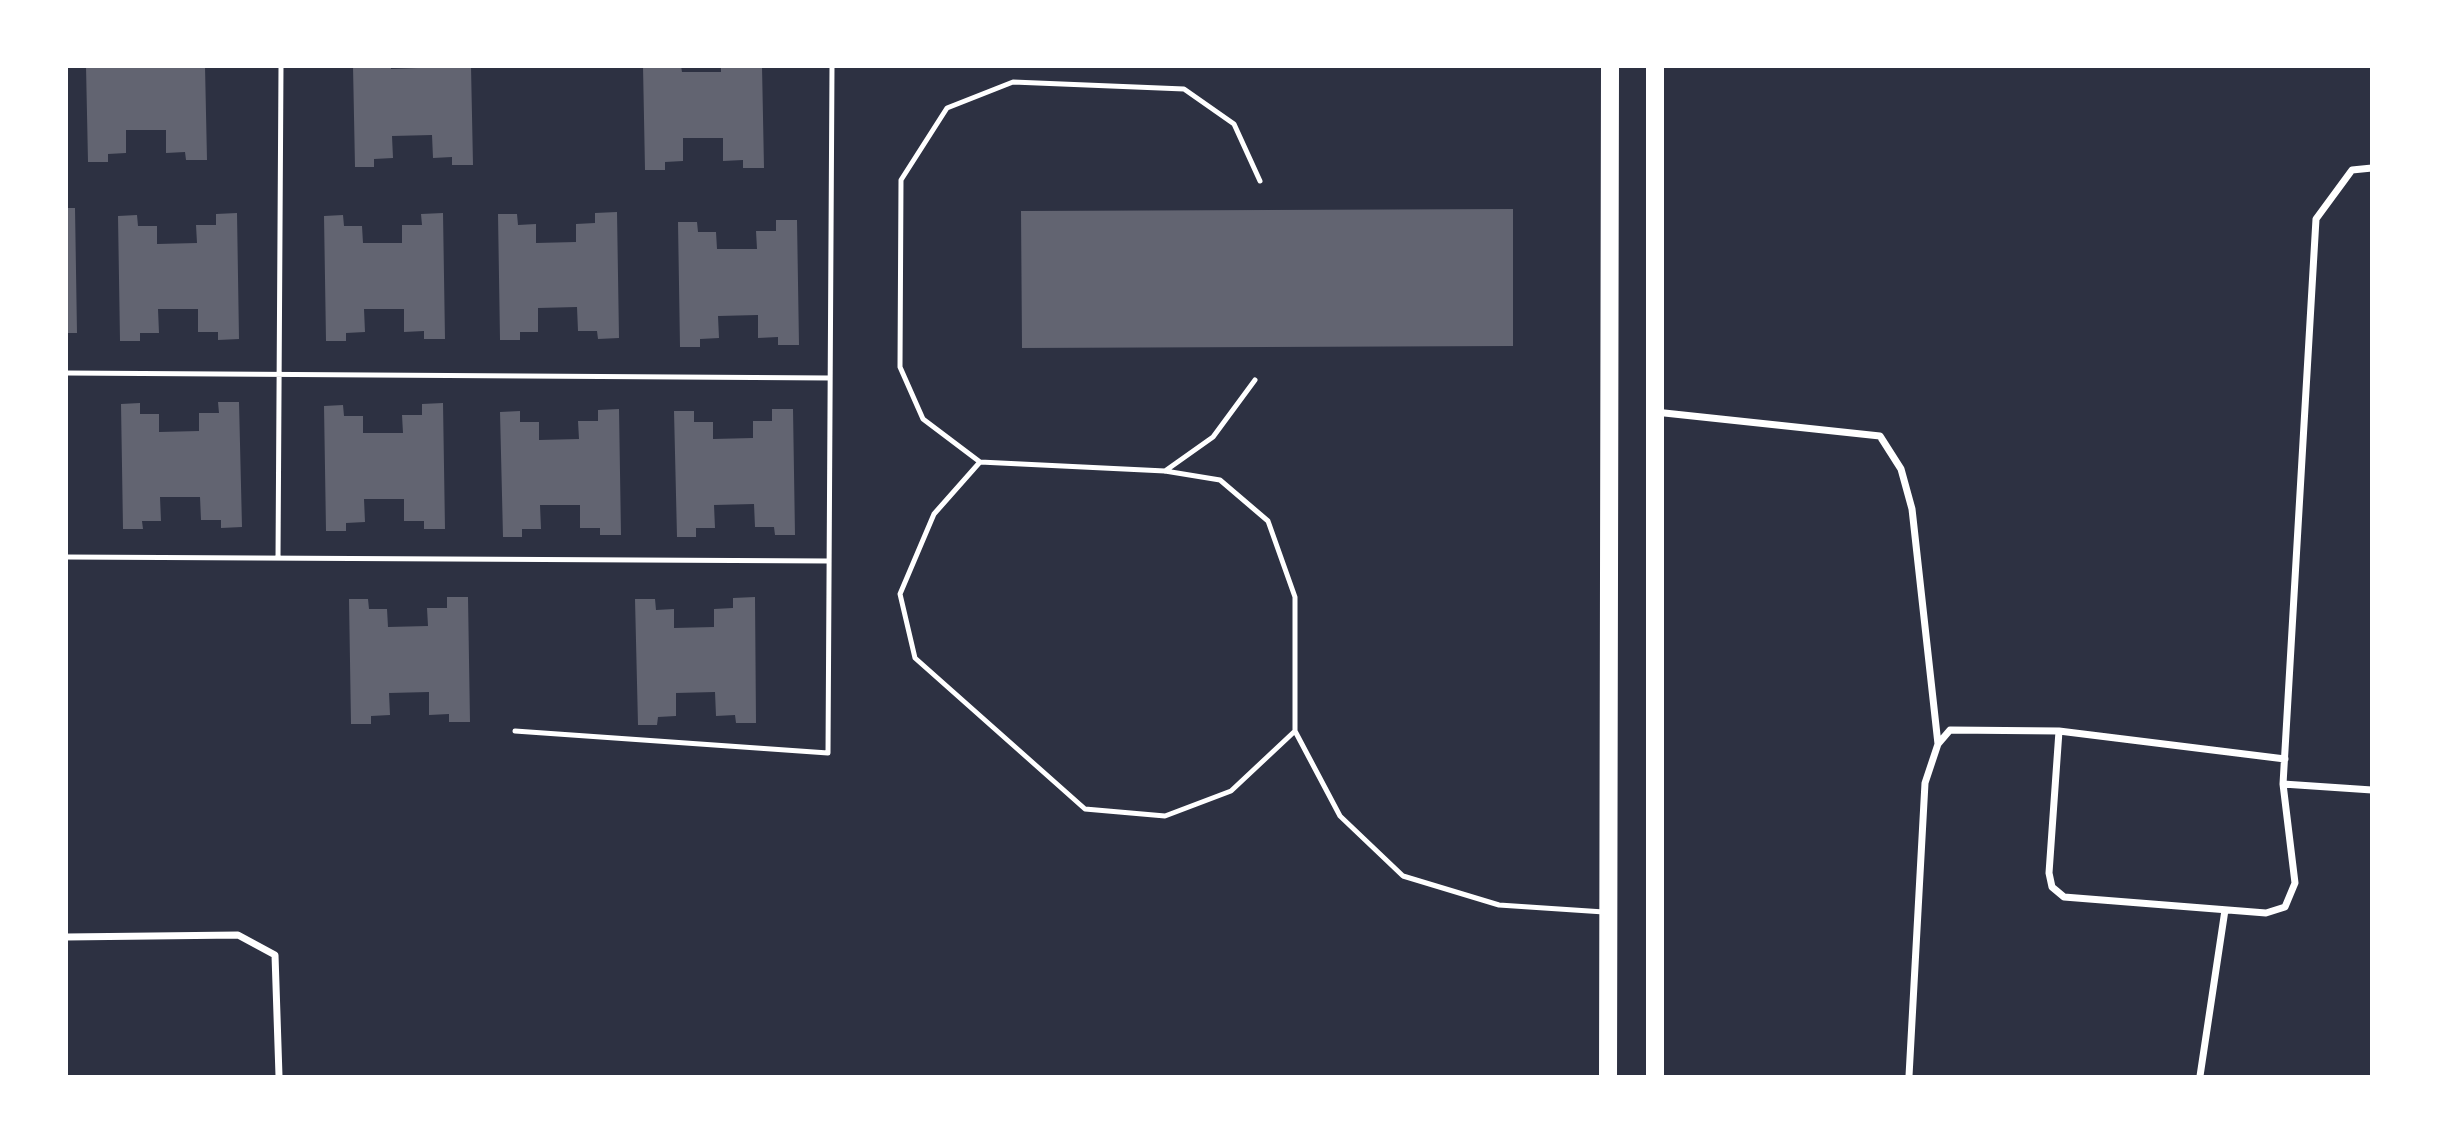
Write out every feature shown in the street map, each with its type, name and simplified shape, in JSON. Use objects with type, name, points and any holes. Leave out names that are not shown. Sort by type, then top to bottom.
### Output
[{"type":"main road","points":[[1608,1076],[1610,66]]},
{"type":"main road","points":[[1655,66],[1655,1076]]},
{"type":"street","points":[[2059,731],[2049,873],[2052,887],[2064,897],[2266,913],[2285,907],[2295,883],[2283,784],[2316,219],[2351,170],[2371,167]]},
{"type":"street","points":[[1654,412],[1880,436],[1901,470],[1912,509],[1938,744]]},
{"type":"street","points":[[1909,1076],[1925,783],[1938,744],[1950,730],[2059,731],[2285,759]]},
{"type":"street","points":[[2283,784],[2371,790]]},
{"type":"street","points":[[2200,1076],[2225,910]]},
{"type":"street","points":[[66,937],[238,935],[275,955],[279,1076]]},
{"type":"lane","points":[[278,558],[281,66]]},
{"type":"lane","points":[[515,731],[828,753],[832,66]]},
{"type":"lane","points":[[1260,181],[1234,124],[1184,89],[1013,82],[947,108],[901,180],[900,367],[923,419],[980,462],[1165,471],[1220,480],[1268,521],[1295,597],[1295,731],[1340,816],[1403,876],[1499,905],[1608,913]]},
{"type":"lane","points":[[66,373],[830,378]]},
{"type":"lane","points":[[1165,471],[1213,437],[1255,380]]},
{"type":"lane","points":[[980,462],[934,514],[900,594],[915,658],[1085,808],[1165,816],[1231,790],[1295,731]]},
{"type":"lane","points":[[66,556],[829,561]]},
{"type":"building","points":[[86,66],[205,66],[207,160],[186,160],[185,152],[166,153],[166,130],[126,130],[126,153],[108,154],[108,162],[88,162]]},
{"type":"building","points":[[353,66],[391,66],[391,69],[471,66],[473,165],[452,165],[452,157],[433,158],[432,135],[392,136],[393,158],[374,159],[374,167],[355,167]]},
{"type":"building","points":[[643,66],[681,66],[682,72],[721,72],[721,66],[762,66],[764,168],[743,168],[743,160],[723,161],[723,138],[683,138],[683,161],[665,162],[665,170],[645,170]]},
{"type":"building","points":[[66,208],[75,208],[77,333],[66,333]]},
{"type":"building","points":[[1513,209],[1513,346],[1022,348],[1021,211]]},
{"type":"building","points":[[617,212],[619,338],[598,339],[597,331],[578,331],[577,307],[538,308],[538,332],[520,332],[520,340],[500,340],[498,214],[517,214],[518,225],[536,224],[536,243],[576,242],[576,224],[595,223],[595,213]]},
{"type":"building","points":[[237,213],[239,339],[218,340],[218,332],[198,332],[198,309],[158,309],[159,333],[140,333],[140,341],[120,341],[118,216],[137,215],[138,226],[157,226],[157,244],[197,243],[196,225],[216,225],[216,214]]},
{"type":"building","points":[[443,213],[445,339],[424,339],[424,331],[404,332],[404,309],[364,309],[365,332],[346,333],[346,341],[326,341],[324,216],[343,215],[344,226],[362,226],[363,243],[402,243],[402,225],[422,225],[421,214]]},
{"type":"building","points":[[776,220],[797,220],[799,345],[778,345],[778,337],[758,338],[758,315],[718,316],[719,338],[700,339],[700,347],[680,347],[678,222],[697,222],[698,232],[716,232],[717,249],[757,249],[756,231],[776,231]]},
{"type":"building","points":[[218,402],[239,402],[242,527],[221,528],[221,520],[201,520],[200,497],[160,497],[161,521],[142,521],[143,529],[123,529],[121,404],[140,403],[140,414],[159,414],[159,432],[199,431],[199,413],[219,413]]},
{"type":"building","points":[[443,403],[445,529],[424,529],[424,521],[404,521],[404,499],[364,499],[365,522],[346,523],[346,531],[326,531],[324,406],[343,405],[344,416],[363,416],[363,433],[403,433],[402,415],[422,415],[422,404]]},
{"type":"building","points":[[619,409],[621,535],[600,535],[600,528],[580,528],[580,505],[540,505],[541,529],[522,529],[522,537],[503,537],[500,412],[520,411],[520,422],[539,422],[539,440],[579,439],[578,421],[598,421],[598,410]]},
{"type":"building","points":[[772,409],[793,409],[795,535],[775,535],[774,527],[755,527],[754,504],[714,505],[715,528],[696,528],[696,537],[677,537],[674,411],[694,411],[694,422],[713,422],[713,439],[753,438],[753,421],[772,421]]},
{"type":"building","points":[[447,597],[468,597],[470,722],[449,722],[449,714],[429,715],[429,692],[389,693],[390,715],[371,716],[371,724],[351,724],[349,599],[368,599],[369,609],[387,609],[388,627],[428,626],[427,608],[447,608]]},
{"type":"building","points":[[755,597],[756,723],[736,723],[735,715],[716,716],[715,692],[676,693],[676,716],[658,717],[657,725],[638,725],[635,599],[655,599],[656,610],[674,609],[674,628],[714,627],[714,609],[733,608],[733,598]]}]
